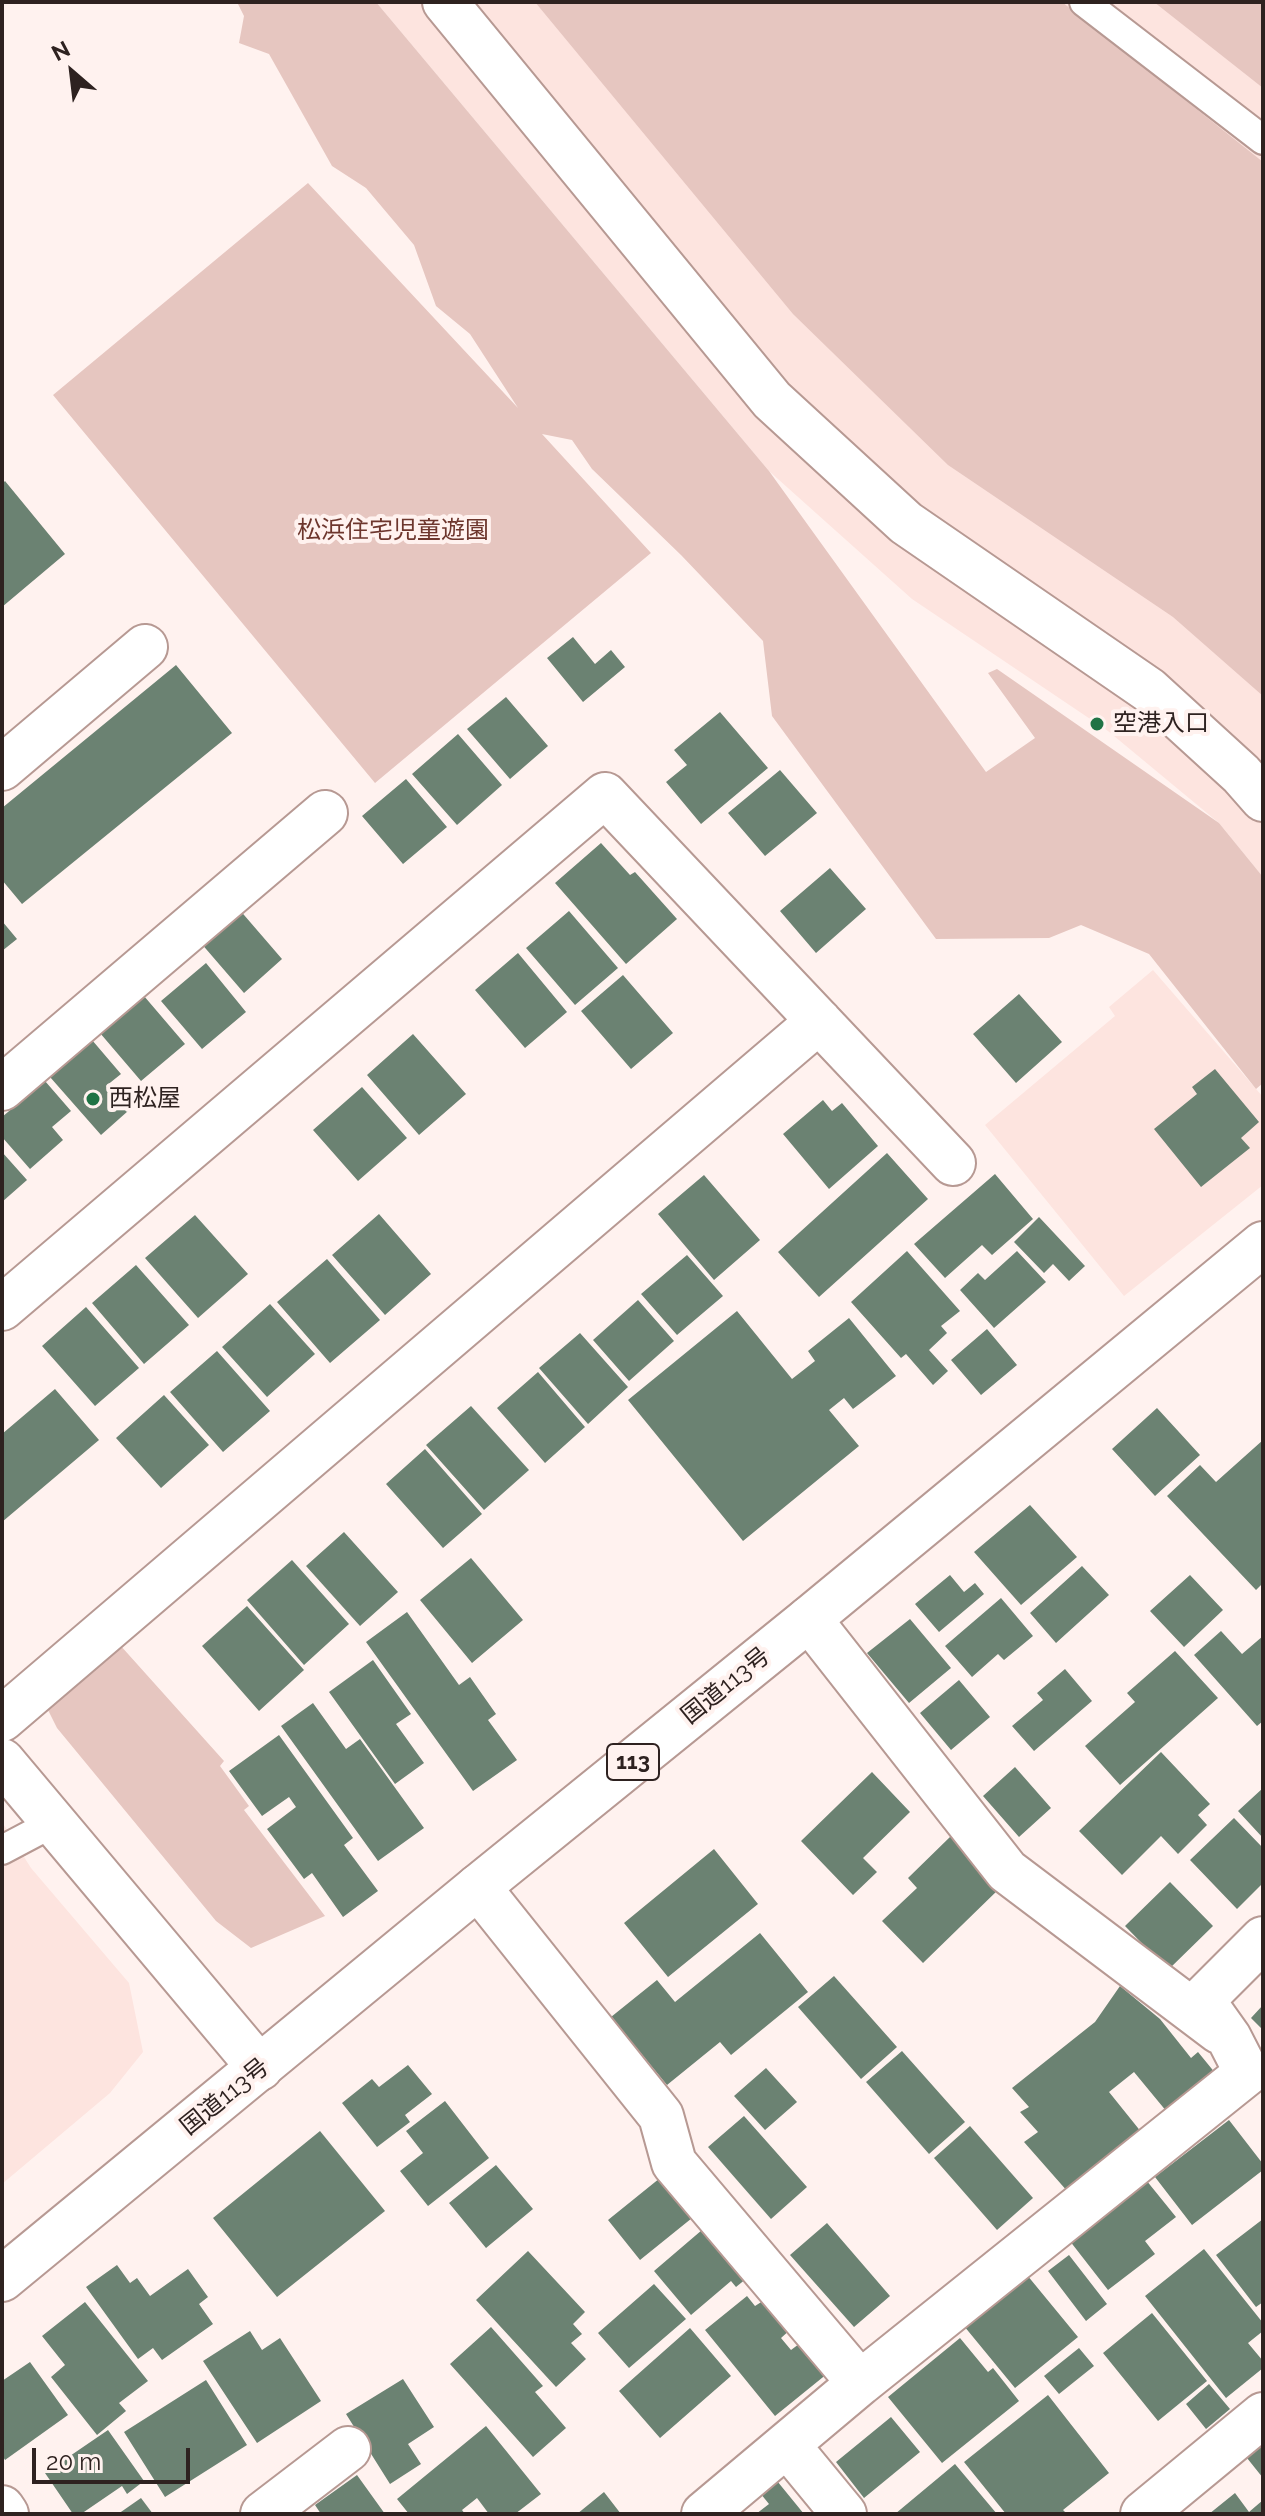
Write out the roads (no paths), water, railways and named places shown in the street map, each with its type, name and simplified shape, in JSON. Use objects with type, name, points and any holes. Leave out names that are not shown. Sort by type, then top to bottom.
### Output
[{"type":"main road","points":[[445,2],[772,400],[906,523],[1149,690],[1241,774],[1263,799]]},
{"type":"main road","points":[[2,768],[145,647]]},
{"type":"main road","points":[[2,1308],[605,795],[953,1163]]},
{"type":"main road","points":[[2,1088],[325,813]]},
{"type":"main road","points":[[2,1719],[819,1021]]},
{"type":"main road","name":"国道113号","points":[[2,2279],[1263,1244]]},
{"type":"main road","points":[[809,1619],[1007,1871],[1246,2068]]},
{"type":"main road","points":[[2,1761],[260,2068]]},
{"type":"main road","points":[[478,1887],[661,2116],[674,2163],[860,2383]]},
{"type":"main road","points":[[1246,2068],[1202,2000],[1263,1939]]},
{"type":"main road","points":[[704,2514],[1246,2068]]},
{"type":"main road","points":[[1143,2514],[1263,2415]]},
{"type":"main road","points":[[788,2446],[844,2514]]},
{"type":"main road","points":[[263,2514],[348,2449]]},
{"type":"main road","points":[[2,2508],[6,2514]]},
{"type":"lane","points":[[1084,2],[1263,140]]},
{"type":"lane","points":[[2,1850],[53,1823]]},
{"type":"place","name":"空港入口","points":[[1097,724]]},
{"type":"place","name":"西松屋","points":[[93,1099]]},
{"type":"park label","name":"松浜住宅児童遊園","points":[[393,531]]}]
